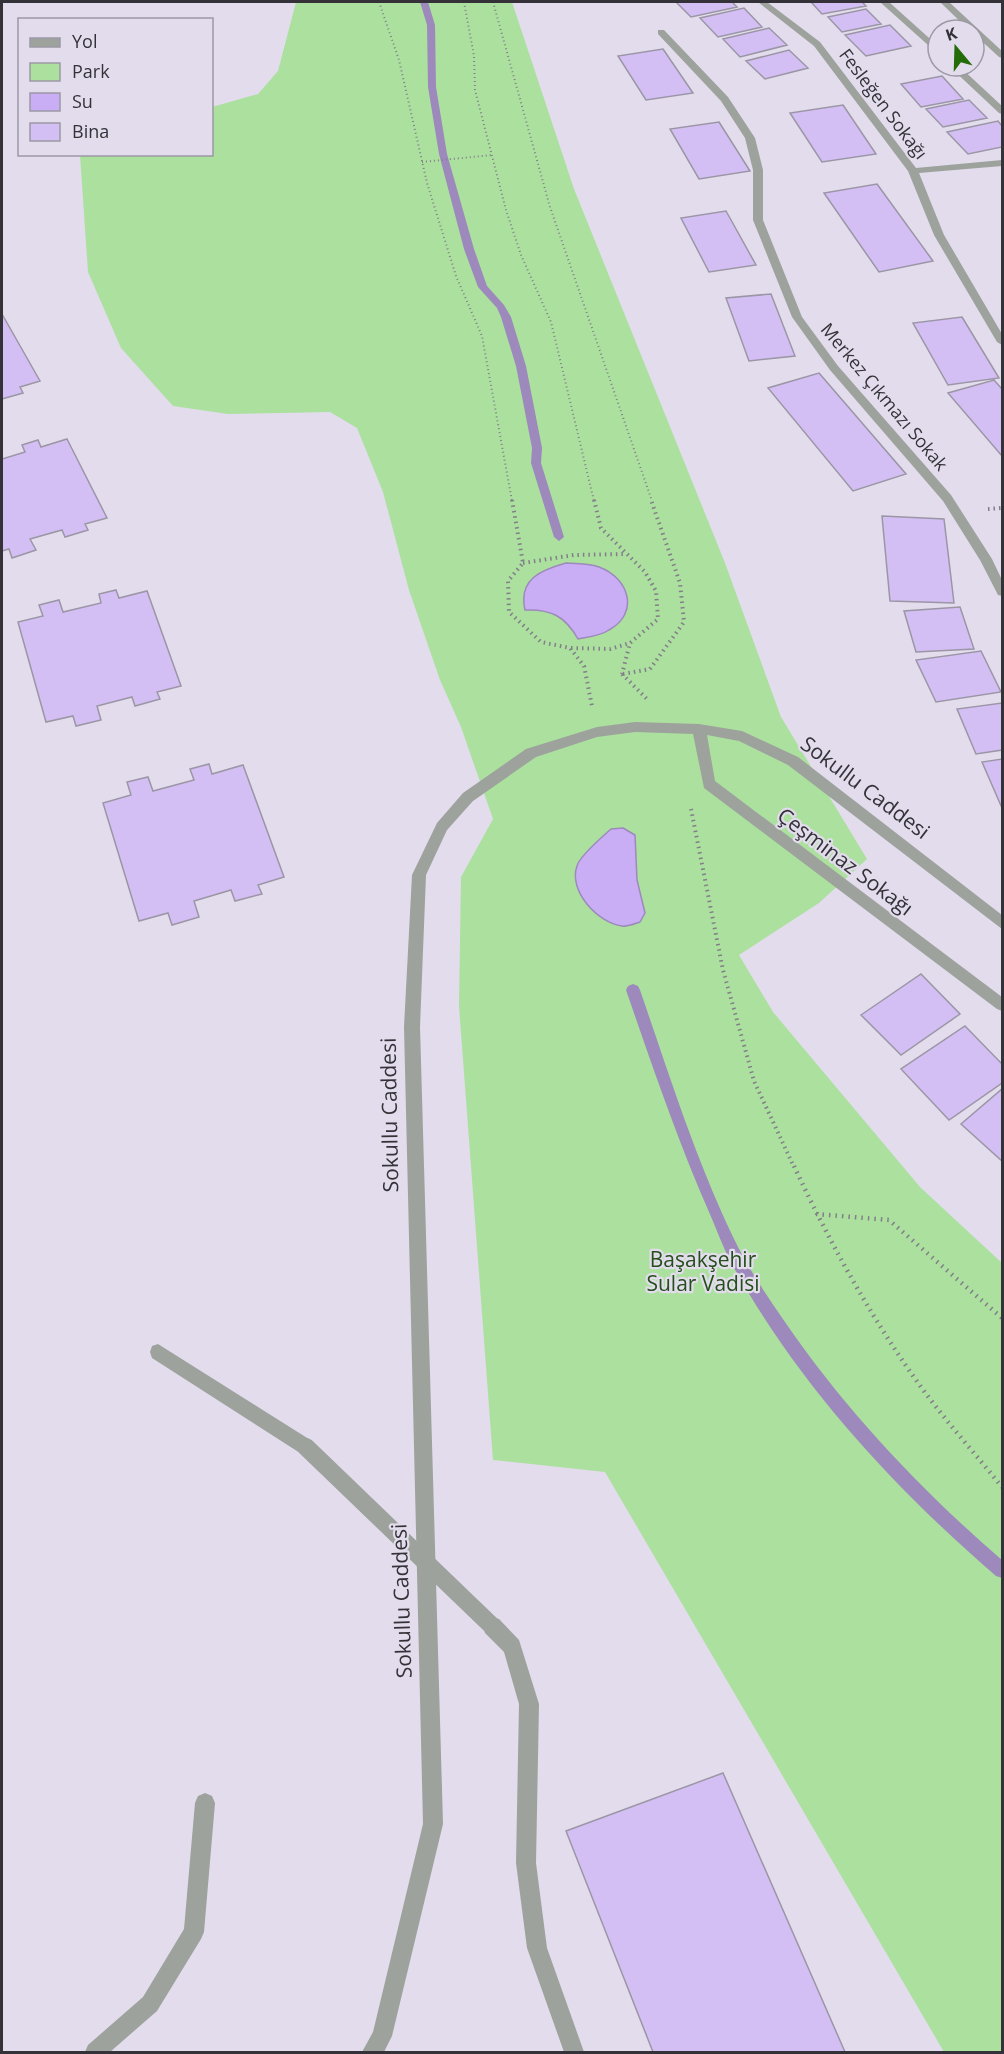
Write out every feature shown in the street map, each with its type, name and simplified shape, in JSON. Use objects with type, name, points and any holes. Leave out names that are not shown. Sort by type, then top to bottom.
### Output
[{"type":"street","name":"Fesleğen Sokağı","points":[[762,2],[818,44],[914,171],[939,235],[1002,342]]},
{"type":"street","points":[[884,2],[926,40]]},
{"type":"street","points":[[944,2],[1002,55]]},
{"type":"street","name":"Merkez Çıkmazı Sokak","points":[[661,32],[725,99],[750,138],[758,170],[758,220],[797,317],[834,368],[947,498],[986,559],[1002,592]]},
{"type":"street","points":[[967,78],[1002,111]]},
{"type":"street","points":[[914,171],[1002,163]]},
{"type":"street","name":"Sokullu Caddesi","points":[[372,2052],[382,2036],[433,1824],[412,1027],[419,875],[442,827],[468,797],[531,753],[597,732],[635,727],[677,728],[742,736],[793,761],[1002,923]]},
{"type":"street","name":"Çeşminaz Sokağı","points":[[699,729],[709,784],[1002,1005]]},
{"type":"street","points":[[158,1352],[306,1447],[512,1647],[529,1704],[526,1863],[537,1948],[574,2052]]},
{"type":"street","points":[[95,2052],[150,2004],[194,1932],[205,1803]]},
{"type":"path","points":[[379,2],[399,60],[422,162],[456,276],[482,336],[523,563]]},
{"type":"path","points":[[464,2],[474,56],[475,90],[506,210],[521,255],[551,322],[601,528],[645,572],[656,591],[658,620],[630,643],[610,649],[570,648],[541,642],[509,612],[508,581],[523,563],[576,554],[625,554]]},
{"type":"path","points":[[493,2],[550,207],[680,583],[684,622],[650,669],[622,674]]},
{"type":"path","points":[[422,162],[492,155]]},
{"type":"path","points":[[622,674],[630,643]]},
{"type":"path","points":[[570,648],[584,666],[597,732]]},
{"type":"path","points":[[622,674],[677,728]]},
{"type":"path","points":[[689,798],[723,970],[754,1081],[816,1214],[850,1275],[916,1380],[1002,1486]]},
{"type":"path","points":[[816,1214],[889,1220],[1002,1318]]},
{"type":"green space","name":"Başakşehir Sular Vadisi","points":[[296,2],[512,2],[574,189],[725,563],[781,717],[867,859],[819,903],[739,955],[773,1012],[920,1187],[1002,1263],[1002,2052],[944,2052],[605,1472],[493,1460],[459,1006],[461,877],[493,819],[461,727],[440,680],[409,590],[383,492],[357,428],[330,412],[228,414],[173,406],[121,348],[88,272],[80,156],[213,156],[213,107],[258,94],[278,71]]},
{"type":"water","points":[[566,563],[595,566],[618,579],[627,596],[625,615],[619,623],[602,634],[578,639],[562,619],[542,611],[525,610],[524,599],[528,583],[540,573]]},
{"type":"water","points":[[623,828],[635,835],[637,880],[645,913],[640,922],[624,926],[604,919],[587,904],[577,886],[575,876],[579,862],[592,847],[611,829]]},
{"type":"building","points":[[676,2],[732,2],[737,7],[691,17]]},
{"type":"building","points":[[811,2],[862,2],[866,6],[822,14]]},
{"type":"building","points":[[744,8],[762,27],[718,37],[700,18]]},
{"type":"building","points":[[866,9],[881,24],[842,32],[828,17]]},
{"type":"building","points":[[890,25],[911,46],[866,56],[845,35]]},
{"type":"building","points":[[769,28],[787,45],[740,57],[723,39]]},
{"type":"building","points":[[663,49],[693,93],[646,100],[618,56]]},
{"type":"building","points":[[789,50],[808,68],[765,79],[746,61]]},
{"type":"building","points":[[944,78],[963,99],[921,107],[901,84]]},
{"type":"building","points":[[969,100],[987,118],[943,127],[926,109]]},
{"type":"building","points":[[843,105],[876,154],[822,162],[790,113]]},
{"type":"building","points":[[998,121],[1002,126],[1002,147],[968,154],[947,132]]},
{"type":"building","points":[[719,122],[750,171],[699,179],[670,129]]},
{"type":"building","points":[[877,184],[933,261],[879,272],[824,193]]},
{"type":"building","points":[[726,211],[756,265],[709,272],[681,218]]},
{"type":"building","points":[[771,294],[795,356],[749,361],[726,298]]},
{"type":"building","points":[[2,314],[40,381],[20,387],[23,393],[2,399]]},
{"type":"building","points":[[962,317],[999,378],[948,385],[913,323]]},
{"type":"building","points":[[819,373],[906,474],[853,491],[768,388]]},
{"type":"building","points":[[994,380],[1002,389],[1002,456],[948,393]]},
{"type":"building","points":[[67,439],[107,518],[85,524],[88,530],[65,537],[62,530],[30,539],[36,550],[12,558],[9,549],[2,551],[2,459],[25,452],[22,445],[38,440],[41,447]]},
{"type":"building","points":[[882,516],[944,519],[954,603],[890,601]]},
{"type":"building","points":[[116,590],[119,598],[147,591],[181,686],[157,692],[160,699],[135,706],[132,697],[97,706],[101,720],[76,726],[73,716],[46,722],[18,622],[43,616],[39,605],[59,600],[63,612],[101,603],[99,594]]},
{"type":"building","points":[[960,607],[974,649],[916,652],[904,611]]},
{"type":"building","points":[[981,651],[1001,692],[936,702],[916,660]]},
{"type":"building","points":[[1002,703],[1002,750],[976,754],[957,709]]},
{"type":"building","points":[[1002,759],[1002,808],[982,762]]},
{"type":"building","points":[[209,764],[212,774],[243,765],[284,877],[258,885],[262,894],[235,901],[231,890],[194,901],[199,917],[172,925],[168,913],[139,921],[103,803],[131,795],[127,782],[148,777],[153,791],[194,780],[190,769]]},
{"type":"building","points":[[921,974],[960,1014],[901,1055],[861,1015]]},
{"type":"building","points":[[965,1026],[1002,1064],[1002,1083],[949,1120],[901,1069]]},
{"type":"building","points":[[1002,1089],[1002,1161],[961,1124]]},
{"type":"building","points":[[723,1773],[845,2052],[653,2052],[566,1831]]},
{"type":"waterway","points":[[424,2],[431,25],[432,87],[443,154],[469,249],[483,287],[501,307],[506,317],[521,366],[537,448],[536,463],[559,537]]},
{"type":"waterway","points":[[633,990],[701,1177],[734,1254],[763,1303],[791,1345],[856,1427],[928,1504],[1002,1570]]}]
